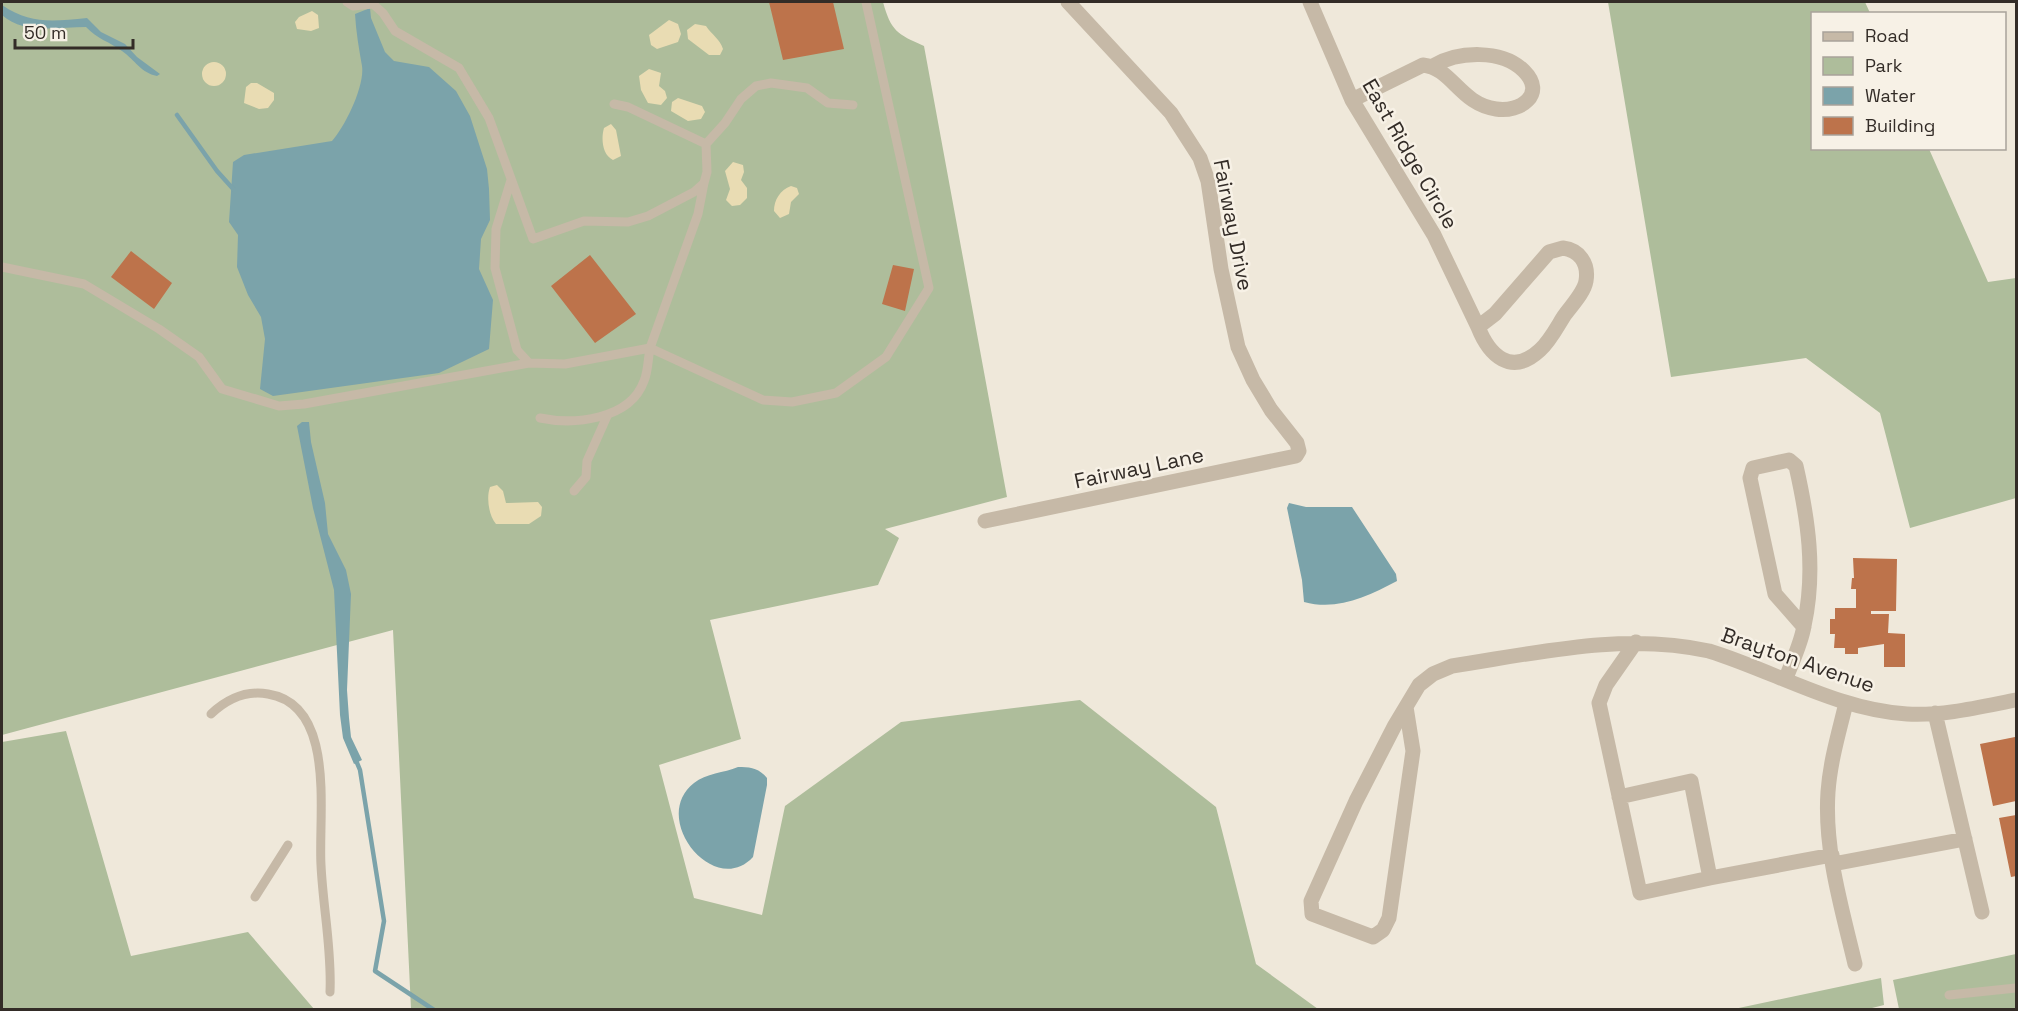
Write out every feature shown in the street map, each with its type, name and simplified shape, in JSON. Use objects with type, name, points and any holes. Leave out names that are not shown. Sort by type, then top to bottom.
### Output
[{"type":"street","name":"Fairway Drive","points":[[1068,2],[1172,113],[1200,158],[1208,181],[1222,278],[1238,347],[1253,380],[1271,410],[1297,443],[1299,451]]},
{"type":"street","name":"East Ridge Circle","points":[[1310,2],[1352,100],[1434,235],[1486,346],[1500,358],[1517,361],[1539,351],[1586,283],[1586,266],[1580,255],[1563,248],[1549,252],[1495,314],[1478,327]]},
{"type":"street","points":[[1352,100],[1423,65],[1432,66],[1444,74],[1471,100],[1493,109],[1516,109],[1526,104],[1533,94],[1531,81],[1525,72],[1503,58],[1472,56],[1442,60],[1432,66]]},
{"type":"street","name":"Fairway Lane","points":[[985,521],[1296,456],[1299,451]]},
{"type":"street","points":[[1786,678],[1804,627],[1811,560],[1796,466],[1788,460],[1753,468],[1750,477],[1775,594],[1804,627]]},
{"type":"street","points":[[1636,642],[1606,685],[1599,704],[1640,893],[1710,878],[1965,839]]},
{"type":"street","name":"Brayton Avenue","points":[[1406,707],[1413,751],[1389,918],[1383,930],[1373,937],[1312,914],[1310,909],[1356,801],[1406,707],[1419,685],[1434,674],[1452,666],[1636,642],[1686,645],[1786,678],[1846,703],[1889,712],[1935,713],[2016,700]]},
{"type":"street","points":[[1846,703],[1828,783],[1827,818],[1832,859],[1855,964]]},
{"type":"street","points":[[1935,713],[1982,912]]},
{"type":"street","points":[[1619,797],[1691,781],[1710,878]]},
{"type":"lane","points":[[2,267],[84,284],[159,329],[199,357],[222,389],[279,406],[304,404],[529,363],[565,364],[650,348],[763,400],[792,402],[836,393],[886,357],[928,288],[866,2]]},
{"type":"lane","points":[[350,4],[373,4],[383,13],[395,31],[459,68],[489,118],[533,239],[584,221],[628,222],[648,216],[694,192],[704,183]]},
{"type":"lane","points":[[540,418],[566,422],[608,414],[622,408],[636,395],[644,381],[650,348],[698,214],[707,171],[706,144],[756,86],[771,83],[807,88],[828,103],[854,105]]},
{"type":"lane","points":[[614,104],[628,107],[706,144]]},
{"type":"lane","points":[[511,180],[496,229],[495,268],[517,350],[529,363]]},
{"type":"lane","points":[[574,491],[586,477],[587,461],[608,414]]},
{"type":"lane","points":[[210,714],[224,702],[256,692],[280,696],[297,707],[315,737],[324,910],[331,965],[330,992]]},
{"type":"lane","points":[[255,897],[288,845]]},
{"type":"lane","points":[[1949,995],[2016,988]]},
{"type":"green space","points":[[2,2],[883,2],[892,26],[907,38],[924,46],[1007,497],[885,529],[899,538],[878,585],[710,620],[741,739],[659,765],[694,898],[762,915],[785,806],[901,722],[1080,700],[1216,807],[1256,964],[1318,1009],[411,1009],[393,630],[2,735]]},
{"type":"green space","points":[[1608,2],[1865,2],[1870,12],[1811,12],[1811,150],[1929,150],[1988,282],[2016,278],[2016,498],[1910,528],[1880,413],[1806,358],[1671,377]]},
{"type":"green space","points":[[66,731],[131,956],[248,932],[314,1009],[2,1009],[2,742]]},
{"type":"green space","points":[[2016,954],[2016,1009],[1899,1009],[1893,980]]},
{"type":"green space","points":[[1881,978],[1884,1005],[1868,1009],[1734,1009]]},
{"type":"sand","points":[[312,11],[318,15],[319,28],[311,31],[297,29],[295,22],[299,17]]},
{"type":"sand","points":[[669,20],[678,24],[681,34],[678,42],[657,49],[651,45],[649,35]]},
{"type":"sand","points":[[695,24],[706,26],[718,40],[723,49],[720,55],[709,55],[688,39],[687,30]]},
{"type":"sand","points":[[214,62],[222,66],[226,74],[222,82],[214,86],[206,82],[202,74],[206,66]]},
{"type":"sand","points":[[649,69],[661,73],[659,86],[665,91],[667,98],[661,105],[648,103],[641,90],[639,76]]},
{"type":"sand","points":[[251,83],[257,83],[274,93],[274,100],[268,108],[259,109],[244,103],[246,87]]},
{"type":"sand","points":[[678,98],[702,106],[705,112],[701,119],[688,121],[671,111],[672,102]]},
{"type":"sand","points":[[611,124],[616,130],[621,156],[613,160],[609,158],[603,141],[604,128]]},
{"type":"sand","points":[[733,162],[743,165],[744,172],[741,180],[747,188],[747,198],[740,205],[732,206],[726,200],[730,189],[725,171]]},
{"type":"sand","points":[[791,186],[797,188],[799,194],[791,202],[789,214],[780,218],[774,211],[775,203],[778,196]]},
{"type":"sand","points":[[497,485],[503,491],[506,503],[538,502],[542,507],[541,516],[529,524],[496,524],[490,512],[488,496],[490,487]]},
{"type":"water","points":[[2,5],[33,19],[87,18],[101,32],[125,44],[137,57],[160,74],[157,76],[142,69],[122,51],[86,27],[31,28],[2,15]]},
{"type":"water","points":[[370,8],[371,18],[385,52],[394,61],[429,67],[456,91],[470,116],[487,169],[489,189],[490,220],[481,239],[479,269],[493,300],[489,349],[439,373],[273,396],[260,389],[265,339],[261,317],[248,295],[237,267],[238,235],[229,222],[233,162],[244,155],[332,141],[348,116],[357,95],[362,74],[355,14]]},
{"type":"water","points":[[302,422],[309,422],[311,442],[325,503],[328,534],[346,570],[351,594],[347,690],[351,737],[362,760],[354,764],[343,738],[334,590],[313,508],[297,426]]},
{"type":"water","points":[[1289,503],[1306,507],[1352,507],[1396,574],[1397,581],[1363,597],[1340,604],[1304,602],[1302,580],[1287,508]]},
{"type":"water","points":[[738,767],[761,772],[767,778],[767,785],[753,857],[737,867],[721,868],[705,861],[692,849],[683,833],[679,815],[682,798],[694,783],[704,777]]},
{"type":"building","points":[[769,2],[833,2],[844,49],[783,60]]},
{"type":"building","points":[[131,251],[172,283],[154,309],[111,277]]},
{"type":"building","points":[[590,255],[636,314],[595,343],[551,286]]},
{"type":"building","points":[[893,265],[914,269],[905,311],[882,304]]},
{"type":"building","points":[[1853,558],[1897,559],[1896,611],[1871,611],[1871,614],[1889,614],[1888,633],[1905,634],[1905,667],[1884,667],[1884,644],[1858,648],[1858,654],[1845,654],[1845,648],[1834,648],[1835,634],[1830,634],[1830,619],[1835,619],[1835,608],[1856,608],[1856,589],[1851,589],[1852,578],[1854,578]]},
{"type":"building","points":[[2015,737],[2016,801],[1993,806],[1980,744]]},
{"type":"building","points":[[2016,815],[2016,876],[2011,877],[1999,818]]},
{"type":"waterway","points":[[177,115],[217,171],[235,191]]},
{"type":"waterway","points":[[355,758],[360,770],[384,921],[375,971],[434,1010]]}]
